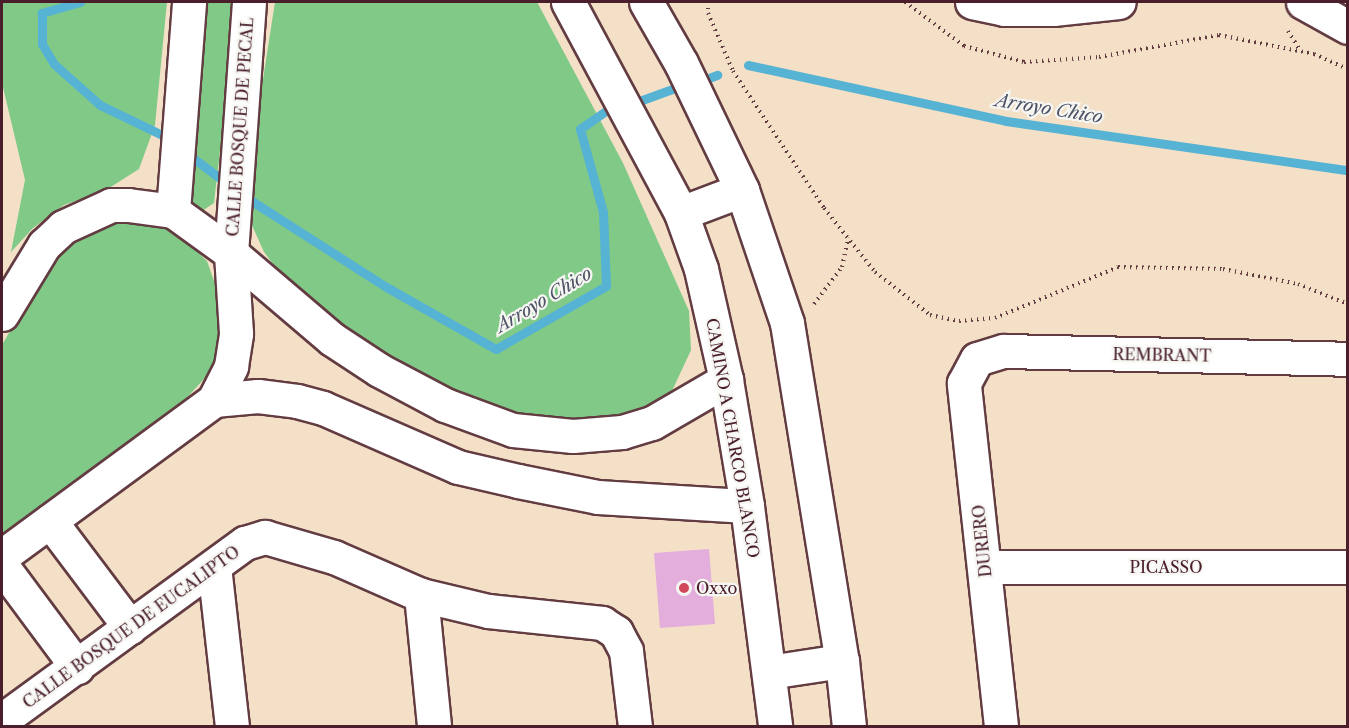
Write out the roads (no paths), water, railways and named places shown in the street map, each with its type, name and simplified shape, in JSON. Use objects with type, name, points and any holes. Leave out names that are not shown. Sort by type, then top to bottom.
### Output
[{"type":"street","points":[[173,211],[189,2]]},
{"type":"street","name":"CALLE BOSQUE DE PECAL","points":[[214,400],[235,348],[231,253],[249,2]]},
{"type":"street","name":"CAMINO A CHARCO BLANCO","points":[[568,2],[681,213],[701,269],[726,380],[747,506],[775,726]]},
{"type":"street","points":[[646,2],[681,63],[742,190],[787,323],[842,661],[849,726]]},
{"type":"street","points":[[972,2],[1004,9],[1053,9],[1119,2]]},
{"type":"street","points":[[1303,2],[1347,27]]},
{"type":"street","points":[[681,213],[742,190]]},
{"type":"street","points":[[2,314],[44,245],[63,227],[111,205],[173,211],[231,253],[332,339],[379,370],[445,405],[513,430],[573,436],[622,432],[652,423],[726,380]]},
{"type":"street","name":"REMBRANT","points":[[977,359],[1004,351],[1347,359]]},
{"type":"street","name":"DURERO","points":[[977,359],[964,382],[1001,726]]},
{"type":"street","points":[[2,556],[214,400],[258,396],[297,401],[323,408],[458,467],[518,482],[598,496],[747,506]]},
{"type":"street","points":[[50,521],[130,627]]},
{"type":"street","name":"CALLE BOSQUE DE EUCALIPTO","points":[[19,716],[76,668],[245,543],[276,538],[334,557],[421,595],[488,611],[602,623],[616,632],[626,651],[635,726]]},
{"type":"street","points":[[2,566],[76,668]]},
{"type":"street","points":[[214,566],[232,726]]},
{"type":"street","name":"PICASSO","points":[[984,567],[1347,567]]},
{"type":"street","points":[[421,595],[434,726]]},
{"type":"street","points":[[769,672],[842,661]]},
{"type":"waterway","points":[[80,2],[42,13],[42,44],[54,64],[100,105],[162,135]]},
{"type":"waterway","name":"Arroyo Chico","points":[[748,65],[1006,121],[1348,170]]},
{"type":"waterway","points":[[709,78],[717,75]]},
{"type":"waterway","points":[[642,100],[673,89]]},
{"type":"waterway","name":"Arroyo Chico","points":[[247,198],[388,288],[496,349],[606,286],[603,212],[580,129],[606,111]]},
{"type":"waterway","points":[[193,158],[220,178]]},
{"type":"place","name":"Oxxo","points":[[684,588]]}]
